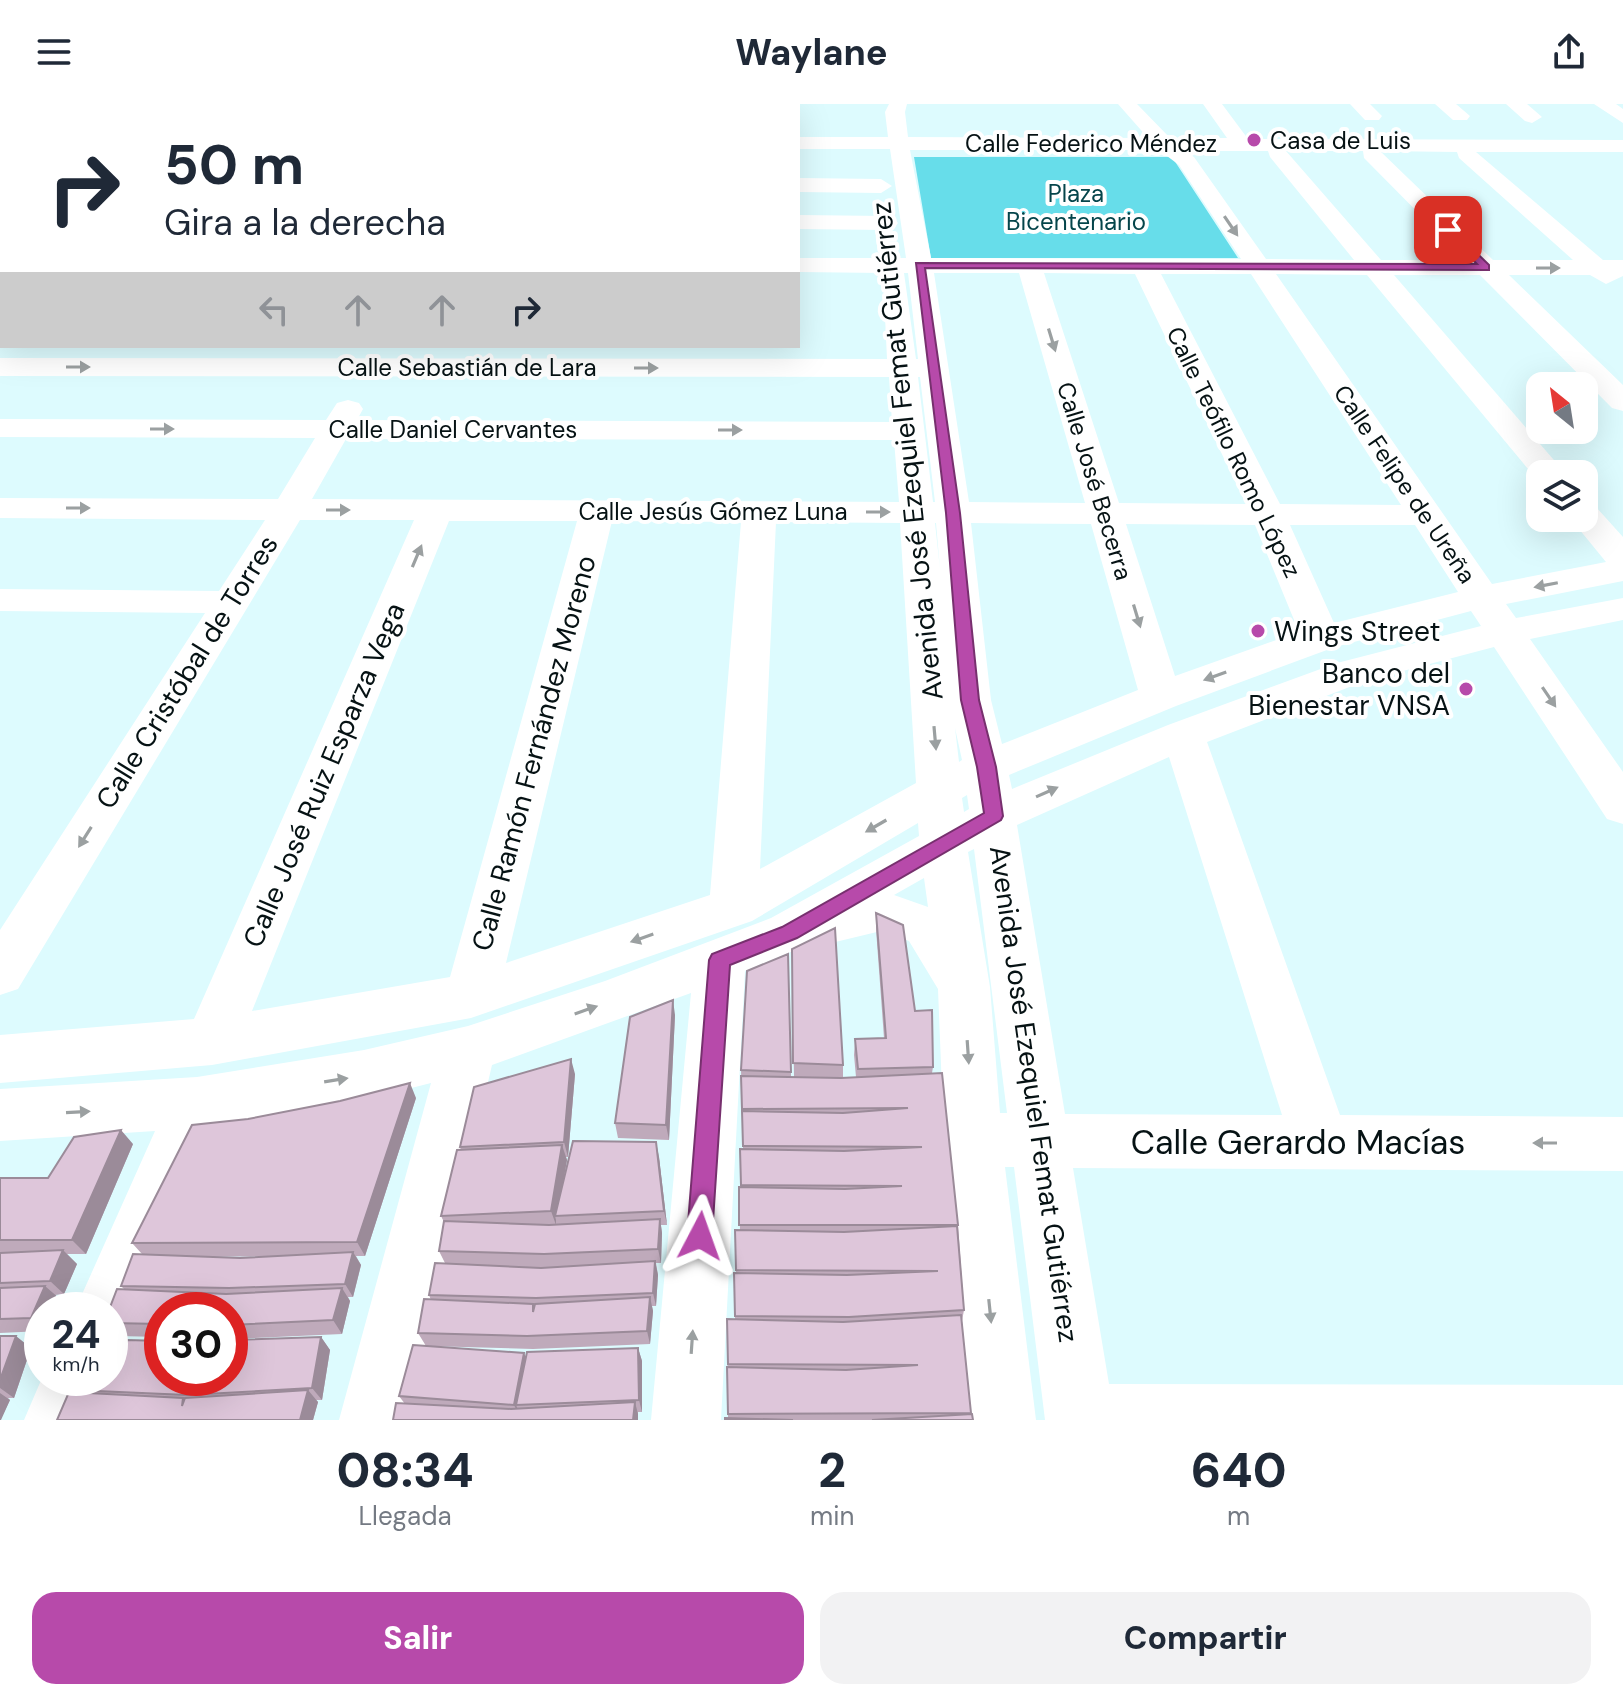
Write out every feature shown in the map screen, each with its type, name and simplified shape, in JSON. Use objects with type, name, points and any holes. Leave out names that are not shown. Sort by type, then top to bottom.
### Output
[{"type":"street","name":"Calle Felipe de Ureña","points":[[1127,104],[1179,150]]},
{"type":"street","name":"Calle Felipe de Ureña","points":[[1154,104],[1179,150],[1623,807]]},
{"type":"street","points":[[1216,110],[1251,116]]},
{"type":"street","points":[[1216,110],[1241,143]]},
{"type":"street","points":[[1598,110],[1623,117]]},
{"type":"street","points":[[1342,116],[1373,112]]},
{"type":"street","points":[[1445,112],[1540,117]]},
{"type":"street","points":[[1499,116],[1541,150]]},
{"type":"street","name":"Calle Federico Méndez","points":[[800,153],[891,174],[1241,143],[1541,150],[1623,155]]},
{"type":"street","name":"Calle Federico Méndez","points":[[800,144],[891,174]]},
{"type":"street","name":"Calle Federico Méndez","points":[[1179,150],[1466,154],[1623,146]]},
{"type":"street","points":[[1277,153],[1538,460]]},
{"type":"street","points":[[1371,154],[1623,402]]},
{"type":"street","points":[[1466,154],[1623,290]]},
{"type":"street","points":[[800,185],[891,174],[1029,266],[1623,268]]},
{"type":"street","points":[[800,221],[891,174]]},
{"type":"street","points":[[800,263],[891,174]]},
{"type":"street","name":"Avenida José Ezequiel Femat Gutiérrez","points":[[891,174],[935,512],[994,816],[1080,1420]]},
{"type":"street","name":"Calle José Becerra","points":[[1029,266],[1172,716],[1320,1142]]},
{"type":"street","name":"Calle Teófilo Romo López","points":[[1144,266],[1268,514],[1321,638]]},
{"type":"street","name":"Calle Sebastián de Lara","points":[[0,367],[917,368]]},
{"type":"street","name":"Calle Cristóbal de Torres","points":[[0,974],[289,509],[337,429],[369,367]]},
{"type":"street","name":"Avenida José Ezequiel Femat Gutiérrez","points":[[917,368],[907,431],[935,512],[943,842],[964,987],[973,1140],[1001,1420]]},
{"type":"street","name":"Calle Daniel Cervantes","points":[[0,428],[907,431]]},
{"type":"street","name":"Calle Jesús Gómez Luna","points":[[0,508],[1426,515]]},
{"type":"street","name":"Calle José Ruiz Esparza Vega","points":[[212,1041],[436,510]]},
{"type":"street","name":"Calle Ramón Fernández Moreno","points":[[374,1420],[597,511]]},
{"type":"street","points":[[686,1420],[759,512]]},
{"type":"street","points":[[1598,530],[1623,559]]},
{"type":"street","points":[[0,1115],[197,1103],[364,1075],[470,1023],[727,934],[940,790],[1051,739],[1172,716],[1351,672],[1494,615],[1623,570]]},
{"type":"street","points":[[0,600],[231,602]]},
{"type":"street","points":[[789,932],[943,842],[1098,769],[1172,716],[1321,638],[1494,615],[1623,609]]},
{"type":"street","points":[[970,700],[1015,729],[1051,739]]},
{"type":"street","points":[[727,934],[789,932],[882,911],[927,927],[964,987]]},
{"type":"street","points":[[0,1059],[470,1023]]},
{"type":"street","points":[[115,1292],[197,1103]]},
{"type":"street","name":"Calle Gerardo Macías","points":[[973,1140],[1623,1144]]},
{"type":"street","points":[[59,1420],[69,1396]]},
{"type":"street","points":[[1080,1420],[1623,1420]]},
{"type":"green space","name":"Plaza Bicentenario","points":[[914,157],[1172,157],[1238,258],[931,258]]},
{"type":"building","points":[[876,913],[903,925],[915,1011],[932,1010],[933,1067],[858,1069],[855,1039],[886,1038]]},
{"type":"building","points":[[835,928],[843,1065],[793,1063],[792,949]]},
{"type":"building","points":[[788,954],[791,1072],[741,1070],[747,971]]},
{"type":"building","points":[[673,1000],[666,1125],[615,1123],[630,1017]]},
{"type":"building","points":[[571,1059],[564,1142],[460,1147],[474,1087]]},
{"type":"building","points":[[942,1073],[958,1225],[739,1225],[739,1187],[845,1189],[902,1186],[741,1185],[740,1149],[844,1151],[922,1147],[743,1146],[742,1111],[843,1113],[908,1108],[742,1109],[741,1076],[841,1078]]},
{"type":"building","points":[[410,1083],[357,1242],[132,1243],[192,1125],[248,1119]]},
{"type":"building","points":[[121,1130],[72,1240],[0,1240],[0,1178],[48,1178],[74,1137]]},
{"type":"building","points":[[573,1141],[656,1142],[664,1211],[555,1216]]},
{"type":"building","points":[[562,1145],[551,1211],[441,1216],[457,1150]]},
{"type":"building","points":[[660,1219],[658,1249],[544,1254],[439,1251],[444,1221],[549,1225]]},
{"type":"building","points":[[957,1226],[964,1310],[849,1317],[735,1316],[734,1273],[847,1275],[938,1271],[736,1270],[735,1230],[844,1232]]},
{"type":"building","points":[[63,1250],[50,1281],[0,1283],[0,1253]]},
{"type":"building","points":[[353,1252],[345,1284],[229,1288],[121,1286],[133,1254],[240,1258]]},
{"type":"building","points":[[655,1261],[653,1293],[536,1298],[429,1295],[435,1263],[541,1268]]},
{"type":"building","points":[[45,1286],[42,1292],[24,1292],[24,1318],[0,1319],[0,1288]]},
{"type":"building","points":[[342,1288],[333,1320],[248,1324],[248,1293]]},
{"type":"building","points":[[117,1289],[182,1292],[144,1292],[144,1324],[128,1323],[128,1292],[116,1292]]},
{"type":"building","points":[[650,1297],[647,1331],[527,1336],[418,1333],[424,1299],[533,1304],[533,1312],[535,1304]]},
{"type":"building","points":[[961,1315],[971,1413],[728,1414],[727,1367],[846,1370],[918,1365],[728,1364],[727,1319],[843,1322]]},
{"type":"building","points":[[0,1336],[16,1336],[0,1380]]},
{"type":"building","points":[[321,1337],[312,1388],[248,1392],[248,1339]]},
{"type":"building","points":[[128,1340],[144,1340],[144,1393],[128,1392]]},
{"type":"building","points":[[413,1345],[524,1353],[514,1405],[399,1396]]},
{"type":"building","points":[[638,1348],[639,1400],[516,1405],[527,1352]]},
{"type":"building","points":[[308,1390],[300,1420],[57,1420],[67,1396],[183,1398],[182,1406],[185,1398]]},
{"type":"building","points":[[635,1402],[633,1420],[393,1420],[396,1403],[511,1409]]},
{"type":"building","points":[[972,1414],[973,1420],[872,1420]]},
{"type":"building","points":[[725,1418],[793,1420],[725,1420]]},
{"type":"place","name":"Casa de Luis","points":[[1254,140]]},
{"type":"place","name":"Wings Street","points":[[1258,631]]},
{"type":"place","name":"Banco del Bienestar VNSA","points":[[1466,689]]},
{"type":"route","points":[[700,1236],[720,960],[789,932],[943,842],[994,816],[970,700],[953,513],[920,265],[1486,267],[1448,230]]}]
